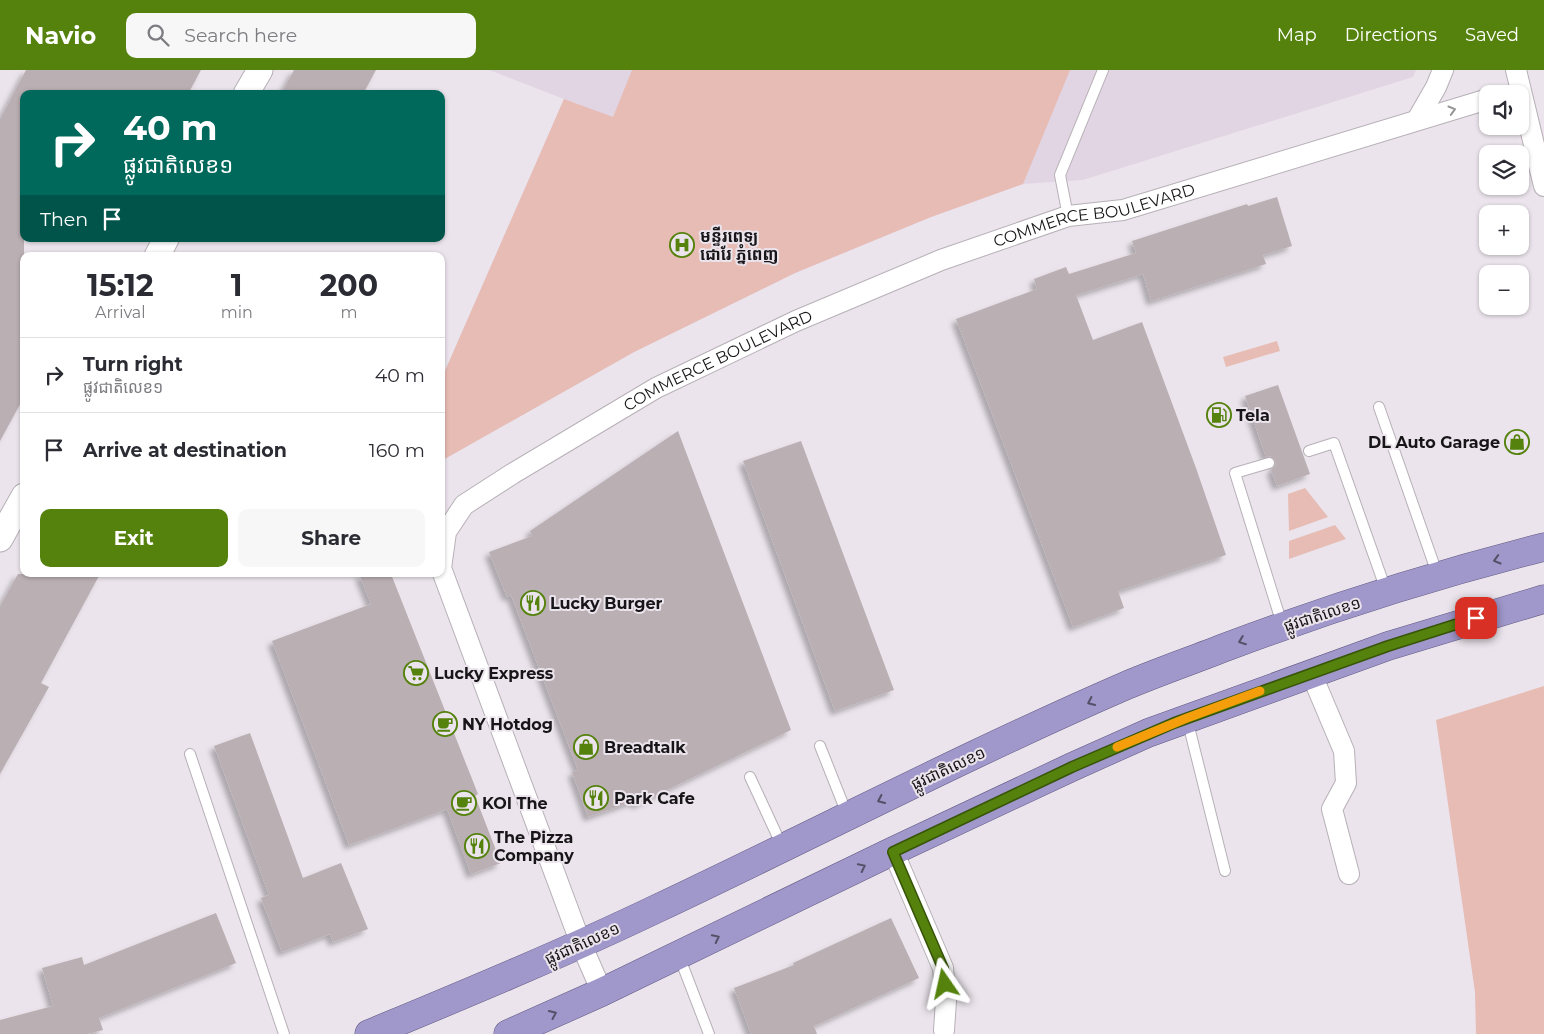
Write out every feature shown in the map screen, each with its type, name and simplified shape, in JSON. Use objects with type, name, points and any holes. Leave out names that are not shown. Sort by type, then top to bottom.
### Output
[{"type":"highway","name":"ផ្លូវជាតិលេខ១","points":[[381,1032],[581,944],[848,815],[1127,685],[1283,626],[1387,592],[1544,547]]},
{"type":"highway","points":[[508,1034],[679,956],[1072,767],[1187,718],[1442,628],[1544,599]]},
{"type":"street","points":[[248,90],[260,70]]},
{"type":"street","points":[[1417,120],[1436,87],[1443,70]]},
{"type":"street","points":[[1515,85],[1516,70]]},
{"type":"street","name":"COMMERCE BOULEVARD","points":[[445,539],[446,532],[464,505],[512,474],[656,388],[796,321],[941,260],[1068,216],[1123,210],[1479,102]]},
{"type":"street","points":[[1528,135],[1544,186]]},
{"type":"street","points":[[0,539],[20,503]]},
{"type":"street","name":"COMMERCE BOULEVARD","points":[[444,577],[581,944],[602,992]]},
{"type":"street","points":[[1311,673],[1344,751],[1346,783],[1332,809],[1349,874]]},
{"type":"street","points":[[893,852],[943,968],[946,1001],[944,1030]]},
{"type":"lane","points":[[1068,216],[1060,175],[1103,70]]},
{"type":"lane","points":[[1379,407],[1439,577]]},
{"type":"lane","points":[[1309,451],[1334,444],[1387,592]]},
{"type":"lane","points":[[1269,463],[1235,473],[1283,626]]},
{"type":"lane","points":[[1187,718],[1226,871]]},
{"type":"lane","points":[[820,746],[848,815]]},
{"type":"lane","points":[[190,754],[284,1034]]},
{"type":"lane","points":[[750,776],[782,847]]},
{"type":"lane","points":[[679,956],[709,1034]]},
{"type":"shaded area","name":"មន្ទីរពេទ្យ ជោរែ ភ្នំពេញ","points":[[489,70],[1416,70],[1413,77],[1083,180],[1023,184],[931,217],[795,273],[634,352],[445,459],[445,371],[564,99]]},
{"type":"shaded area","name":"មន្ទីរពេទ្យ ជោរែ ភ្នំពេញ","points":[[632,70],[1070,70],[1023,184],[931,217],[795,273],[634,352],[445,459],[445,371],[564,99],[613,117]]},
{"type":"shaded area","points":[[1277,341],[1280,351],[1226,367],[1223,357]]},
{"type":"shaded area","points":[[1305,488],[1328,517],[1289,531],[1288,494]]},
{"type":"shaded area","points":[[1335,525],[1346,539],[1289,559],[1289,541]]},
{"type":"shaded area","points":[[1544,686],[1544,1034],[1476,1034],[1475,992],[1436,720]]},
{"type":"building","points":[[26,70],[201,70],[190,90],[20,90],[20,242],[24,242],[24,252],[20,252],[20,404],[0,441],[0,119]]},
{"type":"building","points":[[294,70],[376,70],[365,90],[283,90]]},
{"type":"building","points":[[1277,197],[1292,246],[1263,255],[1266,264],[1151,301],[1143,274],[1076,295],[1093,340],[1142,322],[1226,555],[1118,591],[1124,608],[1073,627],[956,319],[1037,289],[1034,279],[1066,267],[1069,274],[1136,253],[1132,241],[1247,204],[1248,206]]},
{"type":"building","points":[[1278,385],[1310,474],[1277,486],[1271,470],[1276,465],[1275,461],[1271,456],[1266,457],[1245,396]]},
{"type":"building","points":[[678,431],[791,730],[636,805],[634,801],[588,817],[572,772],[578,770],[511,595],[507,597],[489,552],[532,536],[530,531]]},
{"type":"building","points":[[801,441],[894,690],[835,711],[743,461]]},
{"type":"building","points":[[18,574],[20,574],[20,577],[98,577],[41,683],[49,687],[0,774],[0,606]]},
{"type":"building","points":[[360,577],[392,577],[478,794],[475,796],[501,863],[471,874],[447,809],[349,845],[272,641],[371,604]]},
{"type":"building","points":[[250,733],[303,878],[341,863],[368,929],[333,942],[330,934],[282,952],[261,898],[269,895],[214,746]]},
{"type":"building","points":[[216,913],[236,963],[99,1018],[103,1030],[87,1034],[0,1034],[0,1020],[53,1006],[42,968],[82,957],[84,965]]},
{"type":"building","points":[[891,918],[919,978],[814,1026],[817,1034],[751,1034],[734,988],[794,965],[793,963]]},
{"type":"slow traffic","points":[[1117,747],[1148,733],[1260,691]]},
{"type":"place","name":"មន្ទីរពេទ្យ ជោរែ ភ្នំពេញ","points":[[682,245]]},
{"type":"place","name":"Tela","points":[[1219,415]]},
{"type":"place","name":"DL Auto Garage","points":[[1517,442]]},
{"type":"place","name":"Lucky Burger","points":[[533,603]]},
{"type":"place","name":"Lucky Express","points":[[416,673]]},
{"type":"place","name":"NY Hotdog","points":[[445,724]]},
{"type":"place","name":"Breadtalk","points":[[586,747]]},
{"type":"place","name":"Park Cafe","points":[[596,798]]},
{"type":"place","name":"KOI The","points":[[464,803]]},
{"type":"place","name":"The Pizza Company","points":[[477,846]]},
{"type":"route","points":[[945,984],[943,968],[893,852],[1148,733],[1388,646],[1476,618]]}]
